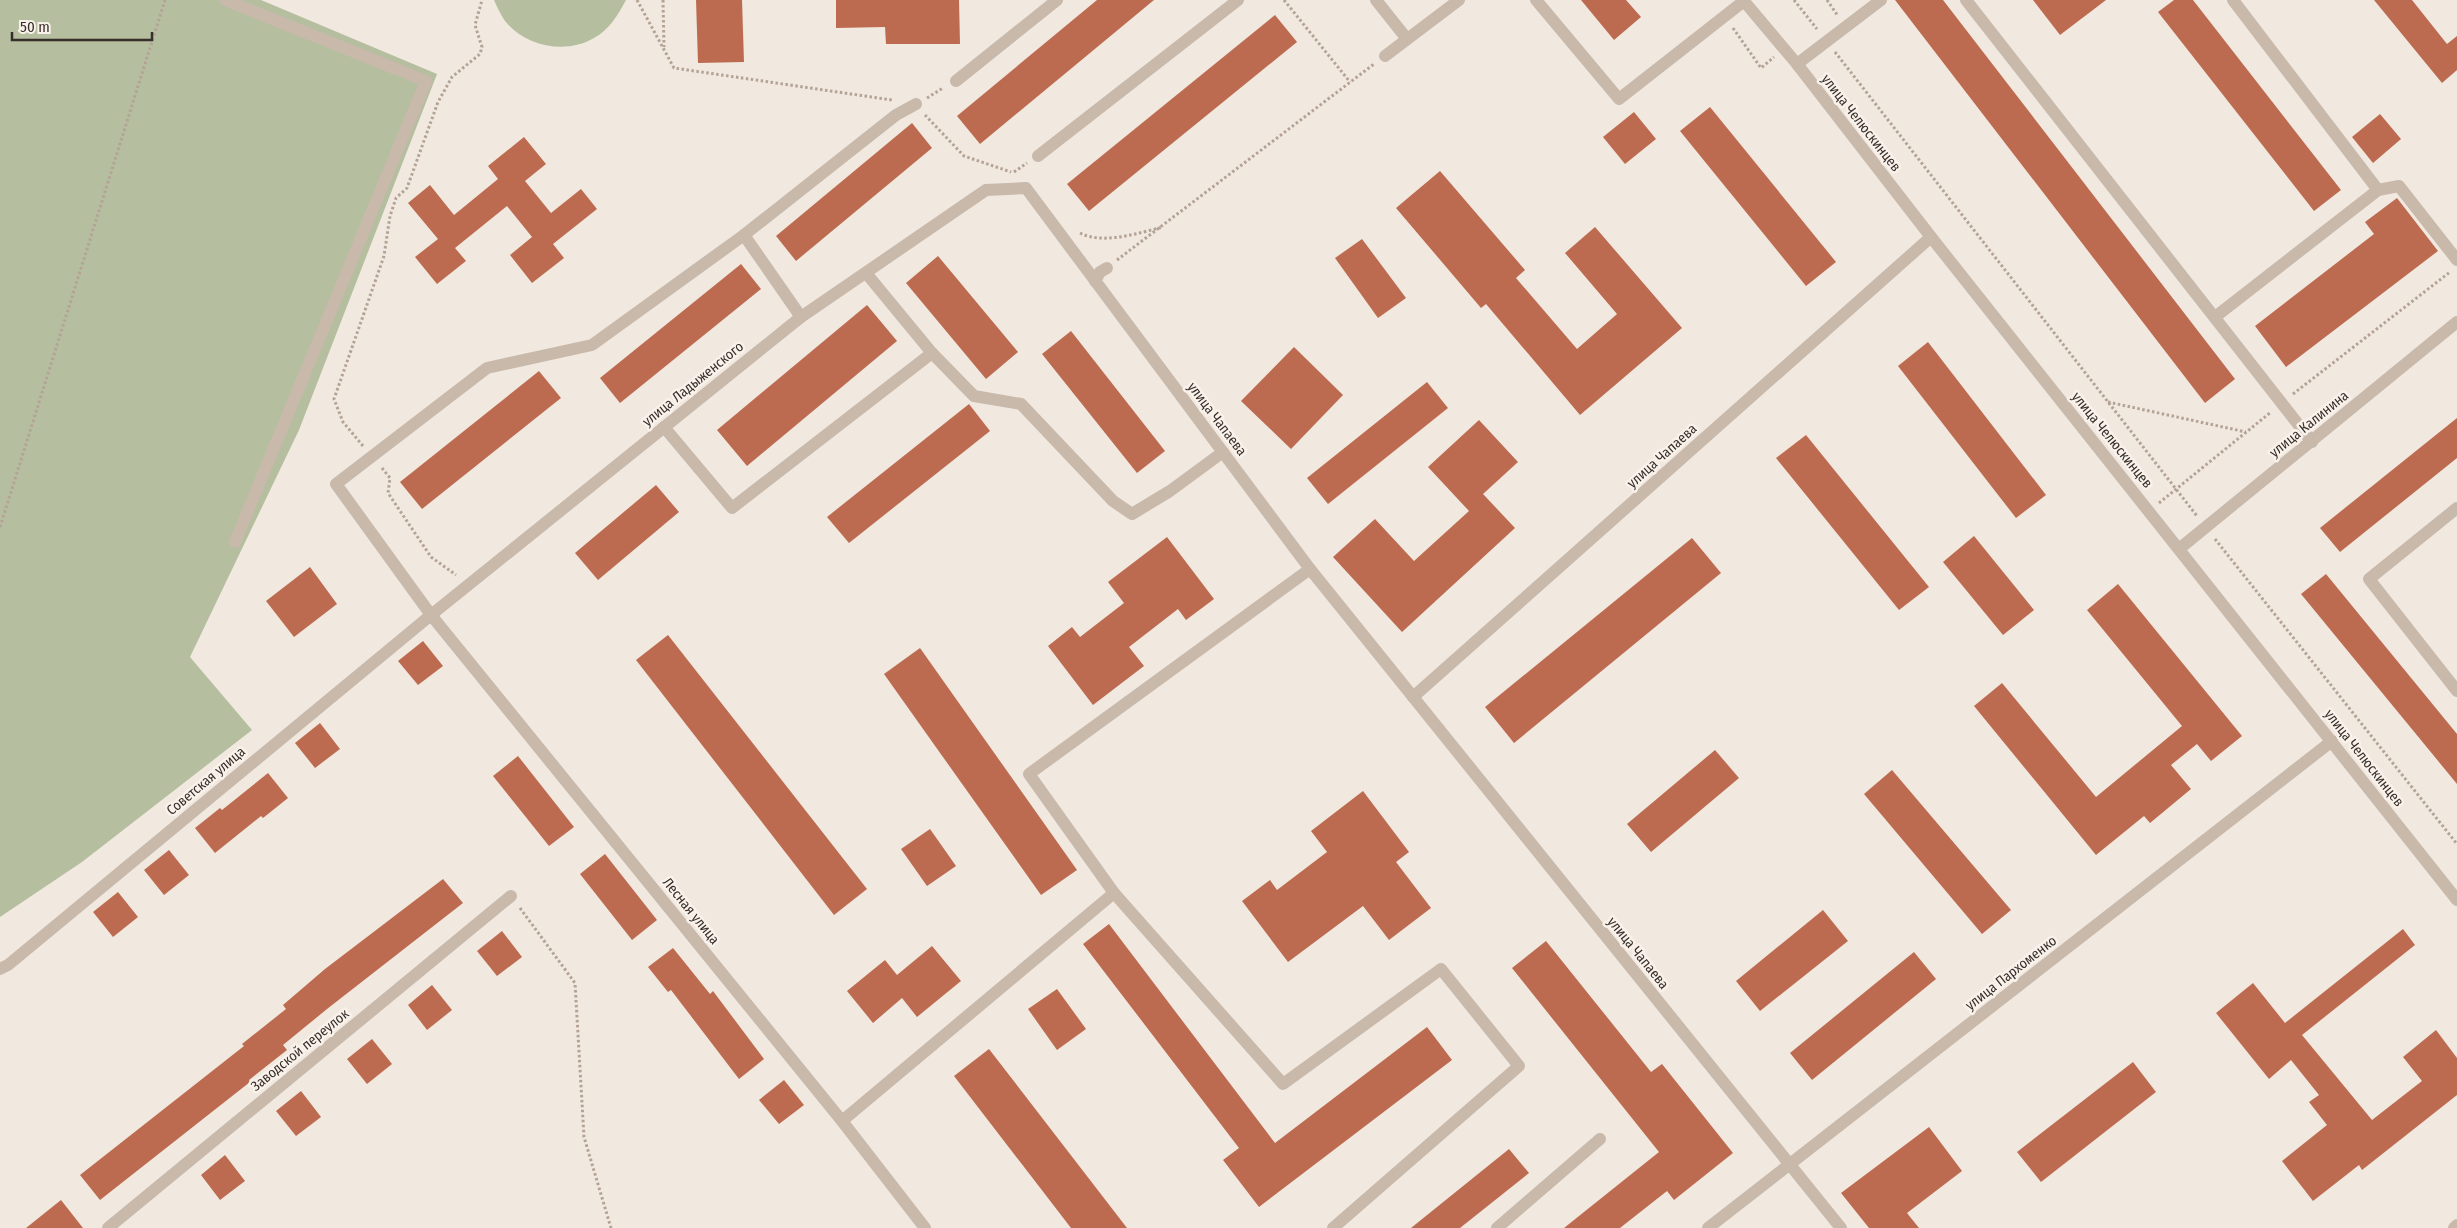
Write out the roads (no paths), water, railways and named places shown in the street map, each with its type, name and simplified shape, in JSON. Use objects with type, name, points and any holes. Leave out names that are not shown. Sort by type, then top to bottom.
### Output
[{"type":"street","points":[[225,0],[426,81],[235,542]]},
{"type":"street","points":[[956,81],[1057,0]]},
{"type":"street","points":[[1038,156],[1238,0]]},
{"type":"street","points":[[1376,0],[1407,39]]},
{"type":"street","points":[[1384,56],[1459,0]]},
{"type":"street","points":[[1536,0],[1619,99],[1744,0]]},
{"type":"street","name":"улица Челюскинцев","points":[[1744,0],[1797,64],[1931,237],[2457,900]]},
{"type":"street","points":[[1797,64],[1881,0]]},
{"type":"street","points":[[2234,0],[2378,190]]},
{"type":"street","points":[[1969,1],[2312,442]]},
{"type":"street","points":[[801,317],[744,235],[896,115],[916,104]]},
{"type":"street","points":[[2215,317],[2378,190],[2399,186],[2457,260]]},
{"type":"street","name":"улица Чапаева","points":[[986,190],[1026,188],[1310,569],[1841,1228]]},
{"type":"street","name":"улица Ладыженского","points":[[430,615],[801,317],[986,190]]},
{"type":"street","name":"Лесная улица","points":[[744,235],[592,345],[487,368],[336,484],[430,615],[842,1121],[925,1228]]},
{"type":"street","name":"улица Чапаева","points":[[1413,697],[1931,237]]},
{"type":"street","points":[[1095,282],[1100,272],[1107,268]]},
{"type":"street","points":[[866,273],[932,354],[974,396],[1021,404],[1113,501],[1132,514],[1170,491],[1223,452]]},
{"type":"street","name":"улица Калинина","points":[[2179,549],[2457,322]]},
{"type":"street","points":[[664,427],[732,508],[932,354]]},
{"type":"street","points":[[2457,508],[2370,579],[2457,691]]},
{"type":"street","points":[[1310,569],[1029,774],[1114,893],[1283,1084],[1441,969],[1519,1066],[1333,1228]]},
{"type":"street","name":"Советская улица","points":[[0,969],[8,965],[430,615]]},
{"type":"street","name":"улица Пархоменко","points":[[1708,1228],[2332,741]]},
{"type":"street","points":[[842,1121],[1114,893]]},
{"type":"street","name":"Заводской переулок","points":[[108,1228],[511,896]]},
{"type":"street","points":[[1497,1228],[1600,1138]]},
{"type":"street","points":[[2454,1228],[2457,1225]]}]
